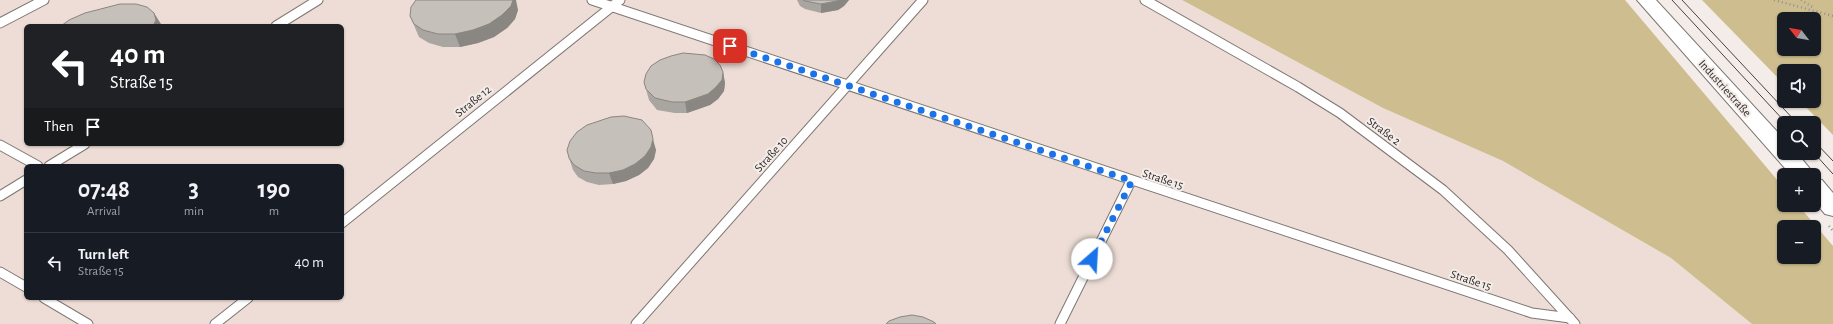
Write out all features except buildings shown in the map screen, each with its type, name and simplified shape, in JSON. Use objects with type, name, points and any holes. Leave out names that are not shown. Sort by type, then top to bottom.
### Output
[{"type":"main road","name":"Industriestraße","points":[[1646,0],[1798,168]]},
{"type":"main road","points":[[1821,194],[1833,208]]},
{"type":"lane","points":[[0,23],[44,0]]},
{"type":"lane","points":[[279,24],[318,0]]},
{"type":"lane","name":"Straße 15","points":[[592,0],[1532,313],[1573,321]]},
{"type":"lane","name":"Straße 12","points":[[344,220],[620,0]]},
{"type":"lane","name":"Straße 10","points":[[636,324],[923,0]]},
{"type":"lane","name":"Straße 2","points":[[1145,0],[1340,113],[1437,186],[1508,250],[1573,321]]},
{"type":"lane","points":[[0,146],[34,164]]},
{"type":"lane","points":[[52,164],[82,146]]},
{"type":"lane","points":[[0,196],[24,181]]},
{"type":"lane","points":[[1060,324],[1132,181]]},
{"type":"lane","points":[[0,272],[24,286]]},
{"type":"lane","points":[[47,300],[88,324]]},
{"type":"lane","points":[[215,324],[245,300]]},
{"type":"path","points":[[1774,0],[1833,16]]},
{"type":"path","points":[[1801,0],[1822,12]]},
{"type":"shaded area","points":[[0,0],[1182,0],[1383,108],[1503,161],[1671,258],[1752,324],[0,324]]},
{"type":"shaded area","points":[[1182,0],[1625,0],[1777,180],[1777,212],[1804,212],[1811,220],[1777,220],[1777,264],[1821,264],[1821,232],[1833,246],[1833,324],[1752,324],[1671,258],[1503,161],[1383,108]]},
{"type":"shaded area","points":[[1702,0],[1833,0],[1833,135],[1821,123],[1821,116],[1815,116],[1807,108],[1821,108],[1821,64],[1777,64],[1777,77]]},
{"type":"tram line","points":[[1672,0],[1780,116]]},
{"type":"tram line","points":[[1682,0],[1790,116]]},
{"type":"tram line","points":[[1821,148],[1833,161]]},
{"type":"tram line","points":[[1820,160],[1833,174]]},
{"type":"route","points":[[730,46],[1132,181],[1092,259]]}]
